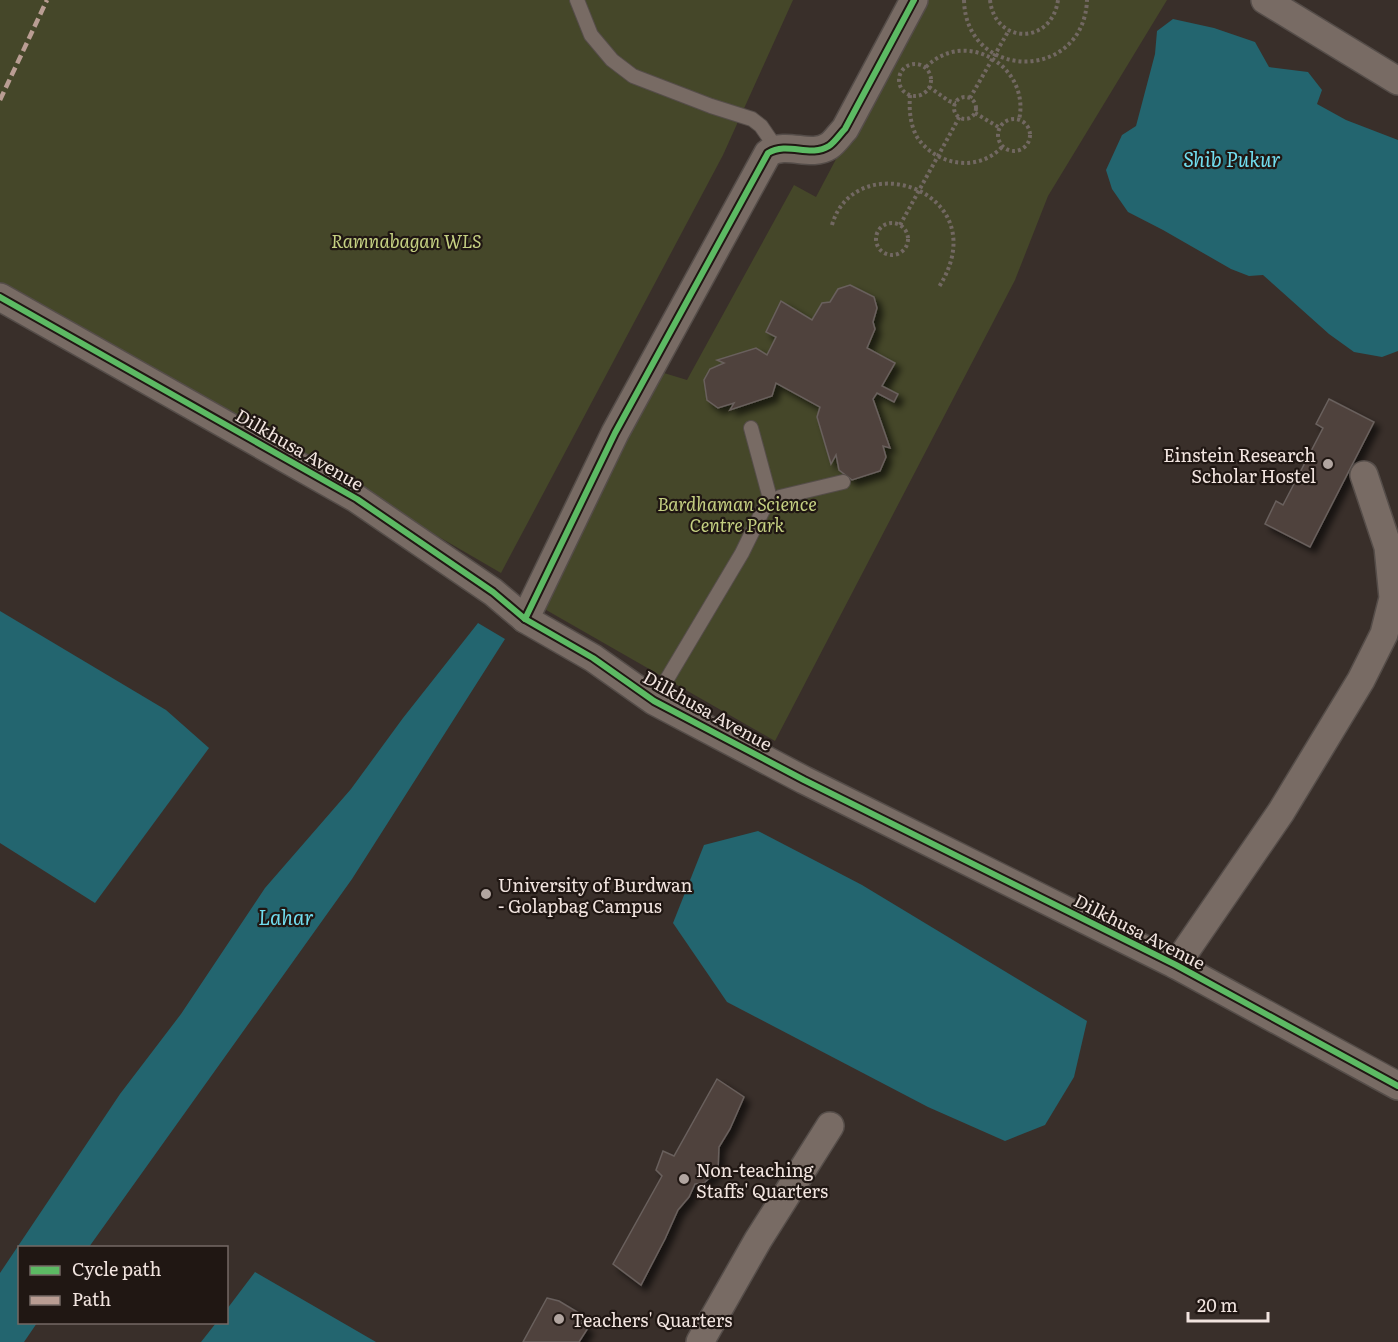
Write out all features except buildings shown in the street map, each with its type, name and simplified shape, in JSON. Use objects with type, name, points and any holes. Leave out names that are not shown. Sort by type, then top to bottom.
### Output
[{"type":"street","points":[[525,619],[615,433],[768,153],[776,148],[816,151],[829,146],[845,129],[914,0]]},
{"type":"street","points":[[1265,0],[1398,81]]},
{"type":"street","name":"Dilkhusa Avenue","points":[[0,297],[357,499],[493,592],[525,619],[593,658],[654,700],[804,780],[1176,965],[1398,1086]]},
{"type":"street","points":[[1176,965],[1281,812],[1361,680],[1384,634],[1393,598],[1388,547],[1364,475]]},
{"type":"street","points":[[700,1342],[758,1240],[830,1126]]},
{"type":"lane","points":[[577,0],[591,35],[612,60],[633,76],[752,119],[761,126],[776,148]]},
{"type":"lane","points":[[751,428],[771,502]]},
{"type":"lane","points":[[654,700],[742,553],[764,510],[780,497],[843,482]]},
{"type":"path","points":[[964,0],[965,13],[970,27],[1009,74],[1017,88],[1020,103],[1019,120]]},
{"type":"path","points":[[990,0],[998,21],[1009,30],[1028,34],[1043,28],[1054,17],[1058,0]]},
{"type":"path","points":[[926,68],[942,56],[959,52],[978,52],[1024,62],[1043,59],[1058,53],[1070,43],[1079,29],[1085,15],[1087,0]]},
{"type":"path","points":[[970,98],[1009,30]]},
{"type":"path","points":[[916,63],[926,68],[931,79],[929,87],[920,95],[910,95],[899,85],[900,73],[910,64],[916,63]]},
{"type":"path","points":[[929,87],[949,101],[956,103]]},
{"type":"path","points":[[910,95],[913,128],[926,148],[938,156],[952,162],[969,163],[991,157],[1003,146]]},
{"type":"path","points":[[961,98],[970,98],[976,105],[975,113],[968,118],[960,116],[955,110],[956,103],[961,98]]},
{"type":"path","points":[[975,113],[1000,128]]},
{"type":"path","points":[[900,225],[960,116]]},
{"type":"path","points":[[1019,120],[1029,129],[1028,143],[1016,151],[1008,150],[1003,146],[999,137],[1000,128],[1006,122],[1019,120]]},
{"type":"path","points":[[832,225],[835,216],[847,201],[871,187],[892,183],[918,189],[939,205],[948,219],[953,234],[952,259],[948,273],[939,287]]},
{"type":"path","points":[[889,224],[900,225],[907,232],[907,246],[897,255],[884,253],[878,246],[877,234],[881,228],[889,224]]},
{"type":"green space","name":"Ramnabagan WLS","points":[[0,0],[793,0],[723,155],[501,573],[0,282]]},
{"type":"green space","name":"Bardhaman Science Centre Park","points":[[920,0],[1167,0],[1048,196],[1015,280],[775,741],[534,603],[654,370],[687,380],[794,185],[816,197]]},
{"type":"water","name":"Shib Pukur","points":[[1173,19],[1214,28],[1255,42],[1269,67],[1308,72],[1322,90],[1317,104],[1346,120],[1398,140],[1398,351],[1382,357],[1354,352],[1329,334],[1263,275],[1249,276],[1231,269],[1128,212],[1112,189],[1106,170],[1122,135],[1136,126],[1155,54],[1157,31]]},
{"type":"water","points":[[0,611],[166,710],[209,748],[95,903],[0,843]]},
{"type":"water","name":"Lahar","points":[[478,623],[505,639],[352,879],[90,1246],[18,1246],[120,1094],[181,1014],[265,888],[351,789],[403,718]]},
{"type":"water","points":[[758,831],[862,885],[1087,1021],[1074,1077],[1045,1125],[1005,1141],[928,1107],[727,1002],[673,923],[704,845]]},
{"type":"water","name":"Lahar","points":[[18,1246],[18,1324],[36,1324],[24,1342],[0,1342],[0,1273]]},
{"type":"water","points":[[255,1272],[376,1342],[201,1342],[215,1324],[228,1324],[228,1308]]},
{"type":"marked path","points":[[0,100],[47,0]]},
{"type":"cycle path","points":[[525,619],[615,433],[768,153],[783,149],[822,149],[833,142],[845,129],[914,0]]},
{"type":"cycle path","points":[[0,297],[357,499],[493,592],[525,619],[593,658],[654,701],[804,780],[1176,965],[1398,1086]]},
{"type":"place","name":"Einstein Research Scholar Hostel","points":[[1328,464]]},
{"type":"place","name":"University of Burdwan - Golapbag Campus","points":[[486,894]]},
{"type":"place","name":"Non-teaching Staffs' Quarters","points":[[684,1179]]},
{"type":"place","name":"Teachers' Quarters","points":[[559,1319]]}]
